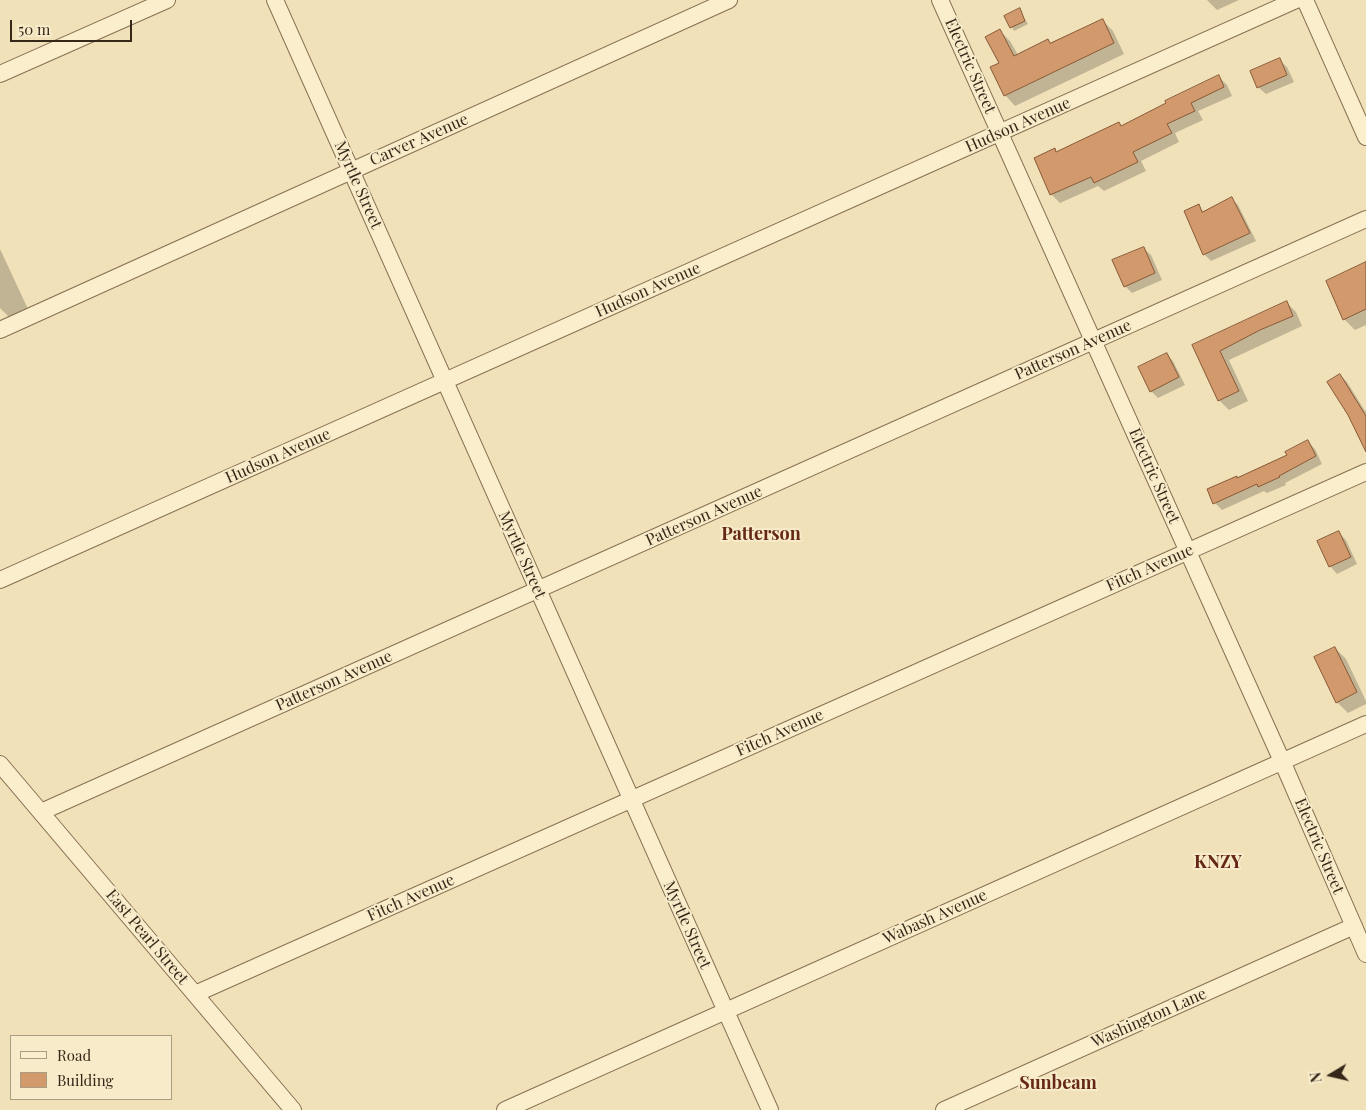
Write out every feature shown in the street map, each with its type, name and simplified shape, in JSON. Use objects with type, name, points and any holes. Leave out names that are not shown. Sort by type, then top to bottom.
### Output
[{"type":"street","points":[[0,74],[167,0]]},
{"type":"street","name":"Myrtle Street","points":[[275,0],[770,1110]]},
{"type":"street","name":"Carver Avenue","points":[[0,330],[729,0]]},
{"type":"street","name":"Electric Street","points":[[940,0],[1282,761],[1366,954]]},
{"type":"street","name":"Hudson Avenue","points":[[0,580],[1296,0]]},
{"type":"street","points":[[1305,0],[1366,137]]},
{"type":"street","name":"Patterson Avenue","points":[[41,812],[1366,219]]},
{"type":"street","name":"Fitch Avenue","points":[[195,994],[1366,472]]},
{"type":"street","name":"Wabash Avenue","points":[[505,1110],[1366,724]]},
{"type":"street","name":"East Pearl Street","points":[[0,764],[293,1110]]},
{"type":"street","name":"Washington Lane","points":[[944,1110],[1354,926]]},
{"type":"building","points":[[1020,8],[1025,21],[1010,28],[1004,16]]},
{"type":"building","points":[[1103,19],[1114,43],[1004,96],[990,67],[999,63],[985,37],[1000,29],[1014,56],[1048,39],[1050,43]]},
{"type":"building","points":[[1280,58],[1287,75],[1257,88],[1250,71]]},
{"type":"building","points":[[1219,75],[1224,87],[1191,103],[1195,111],[1167,124],[1172,133],[1133,152],[1138,162],[1094,183],[1091,177],[1050,195],[1034,158],[1055,148],[1056,152],[1119,122],[1121,126],[1166,103],[1165,101]]},
{"type":"building","points":[[1232,197],[1250,233],[1203,255],[1184,211],[1199,204],[1202,212]]},
{"type":"building","points":[[1144,247],[1155,273],[1124,287],[1112,260]]},
{"type":"building","points":[[1366,262],[1366,309],[1343,320],[1326,281]]},
{"type":"building","points":[[1287,301],[1293,316],[1260,330],[1220,351],[1239,391],[1218,401],[1192,345]]},
{"type":"building","points":[[1167,353],[1179,377],[1150,392],[1138,367]]},
{"type":"building","points":[[1340,374],[1366,416],[1366,452],[1348,415],[1327,382]]},
{"type":"building","points":[[1308,440],[1316,456],[1280,477],[1258,487],[1257,484],[1213,504],[1207,489],[1237,476],[1237,478],[1287,455],[1285,452]]},
{"type":"building","points":[[1339,531],[1351,557],[1329,567],[1317,541]]},
{"type":"building","points":[[1335,647],[1357,692],[1336,703],[1314,657]]},
{"type":"district","name":"Patterson","points":[[761,534]]},
{"type":"district","name":"KNZY","points":[[1218,862]]},
{"type":"district","name":"Sunbeam","points":[[1058,1083]]}]
